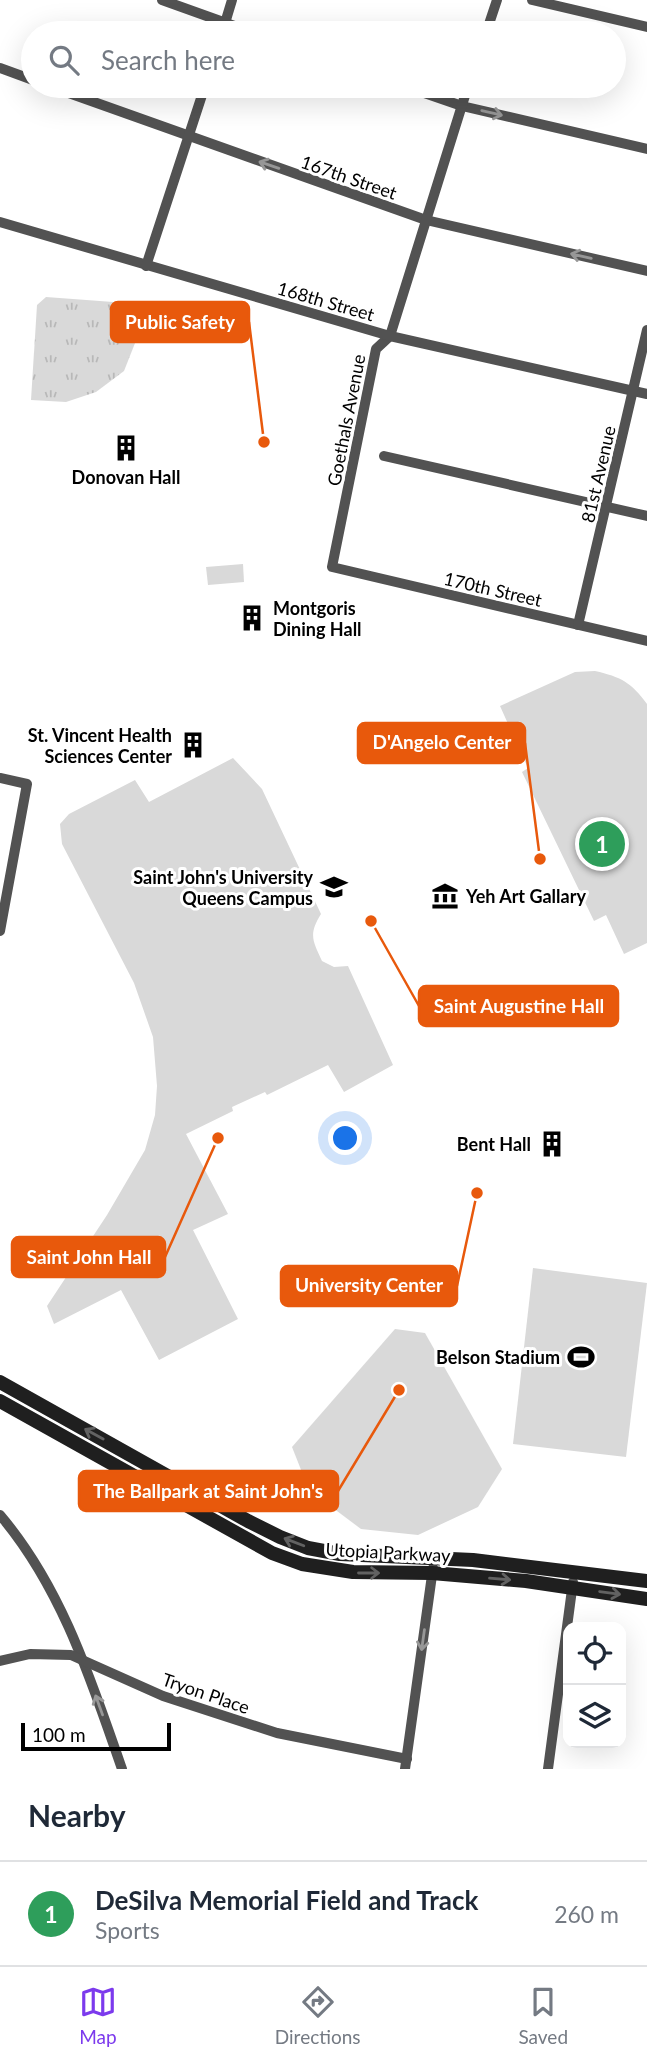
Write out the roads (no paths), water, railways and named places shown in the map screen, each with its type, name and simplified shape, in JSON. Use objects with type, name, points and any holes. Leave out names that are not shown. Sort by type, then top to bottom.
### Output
[{"type":"main road","name":"Utopia Parkway","points":[[0,1382],[280,1537],[308,1548],[340,1554],[434,1557],[647,1581]]},
{"type":"main road","name":"Utopia Parkway","points":[[0,1401],[272,1553],[302,1564],[353,1572],[432,1573],[526,1581],[647,1599]]},
{"type":"street","points":[[162,0],[208,21]]},
{"type":"street","points":[[225,21],[232,0]]},
{"type":"street","points":[[490,21],[497,0]]},
{"type":"street","points":[[532,0],[621,21]]},
{"type":"street","points":[[626,22],[647,27]]},
{"type":"street","points":[[0,68],[21,76]]},
{"type":"street","name":"167th Street","points":[[82,98],[426,220],[647,271]]},
{"type":"street","points":[[146,266],[201,98]]},
{"type":"street","points":[[438,98],[461,106],[647,149]]},
{"type":"street","name":"Goethals Avenue","points":[[332,567],[376,349],[390,336],[464,98]]},
{"type":"street","name":"168th Street","points":[[0,222],[390,336],[647,394]]},
{"type":"street","name":"81st Avenue","points":[[578,625],[647,330]]},
{"type":"street","points":[[384,456],[647,516]]},
{"type":"street","name":"170th Street","points":[[332,567],[647,641]]},
{"type":"street","points":[[0,778],[27,784],[0,931]]},
{"type":"street","points":[[0,1514],[38,1567],[56,1598],[83,1659],[122,1769]]},
{"type":"street","points":[[406,1764],[434,1557]]},
{"type":"street","points":[[548,1769],[573,1588],[573,1571]]},
{"type":"street","name":"Tryon Place","points":[[0,1661],[30,1654],[71,1655],[163,1696],[277,1733],[406,1764]]},
{"type":"place","name":"Public Safety","points":[[264,442]]},
{"type":"place","name":"Donovan Hall","points":[[126,448]]},
{"type":"place","name":"Montgoris Dining Hall","points":[[252,618]]},
{"type":"place","name":"St. Vincent Health Sciences Center","points":[[193,745]]},
{"type":"place","name":"DeSilva Memorial Field and Track","points":[[602,844]]},
{"type":"place","name":"D'Angelo Center","points":[[540,859]]},
{"type":"place","name":"Saint John's University Queens Campus","points":[[334,887]]},
{"type":"place","name":"Yeh Art Gallary","points":[[445,896]]},
{"type":"place","name":"Saint Augustine Hall","points":[[371,921]]},
{"type":"place","name":"Saint John Hall","points":[[218,1138]]},
{"type":"place","name":"Bent Hall","points":[[552,1144]]},
{"type":"place","name":"University Center","points":[[477,1193]]},
{"type":"place","name":"Belson Stadium","points":[[581,1357]]},
{"type":"place","name":"The Ballpark at Saint John's","points":[[399,1390]]}]
